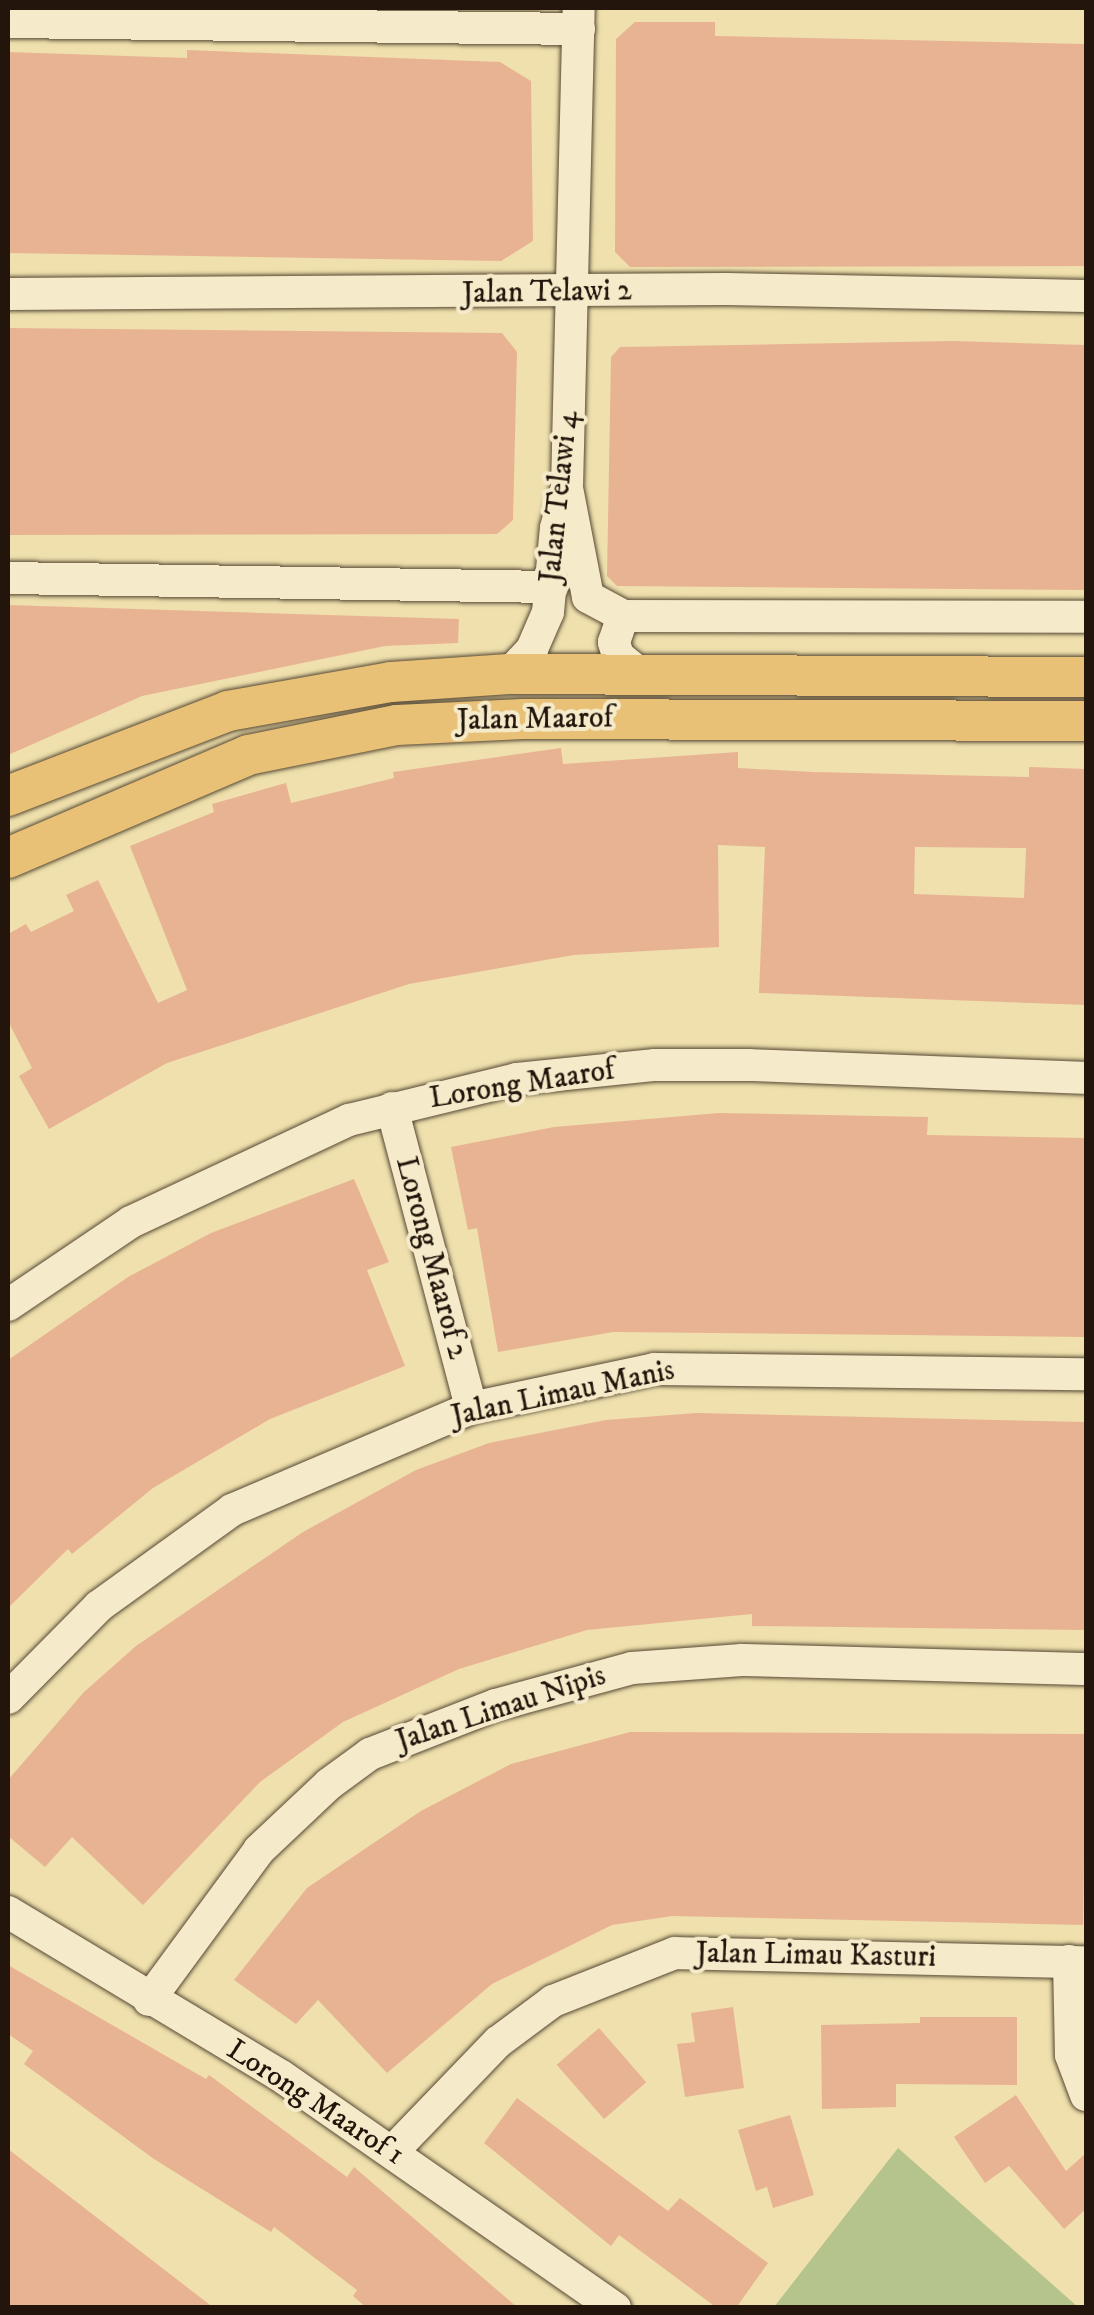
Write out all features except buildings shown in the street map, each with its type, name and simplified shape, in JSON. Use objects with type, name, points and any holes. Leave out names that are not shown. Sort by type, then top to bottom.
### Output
[{"type":"main road","name":"Jalan Maarof","points":[[8,796],[228,712],[391,682],[509,674],[1086,677]]},
{"type":"main road","name":"Jalan Maarof","points":[[8,858],[248,755],[397,725],[540,718],[1086,721]]},
{"type":"street","points":[[8,22],[579,18]]},
{"type":"street","name":"Jalan Telawi 4","points":[[509,674],[542,630],[552,587],[556,528],[567,487],[579,18]]},
{"type":"street","name":"Jalan Telawi 2","points":[[8,294],[1086,296]]},
{"type":"street","points":[[567,487],[588,597],[623,616],[1086,617]]},
{"type":"street","points":[[8,578],[552,587]]},
{"type":"street","points":[[623,616],[614,642],[618,656],[640,674]]},
{"type":"street","name":"Lorong Maarof","points":[[8,1305],[168,1202],[349,1120],[517,1079],[655,1066],[1086,1078]]},
{"type":"street","name":"Lorong Maarof 2","points":[[392,1108],[471,1408]]},
{"type":"street","name":"Jalan Limau Manis","points":[[8,1698],[99,1606],[232,1510],[471,1408],[654,1369],[1086,1374]]},
{"type":"street","name":"Jalan Limau Nipis","points":[[149,2000],[260,1850],[329,1784],[370,1754],[496,1705],[632,1668],[742,1660],[1086,1669]]},
{"type":"street","name":"Lorong Maarof 1","points":[[8,1912],[392,2152],[615,2308]]},
{"type":"street","name":"Jalan Limau Kasturi","points":[[392,2152],[498,2042],[553,2001],[674,1953],[1078,1962],[1071,2055],[1086,2094]]},
{"type":"green space","points":[[898,2148],[1078,2307],[774,2307]]}]
